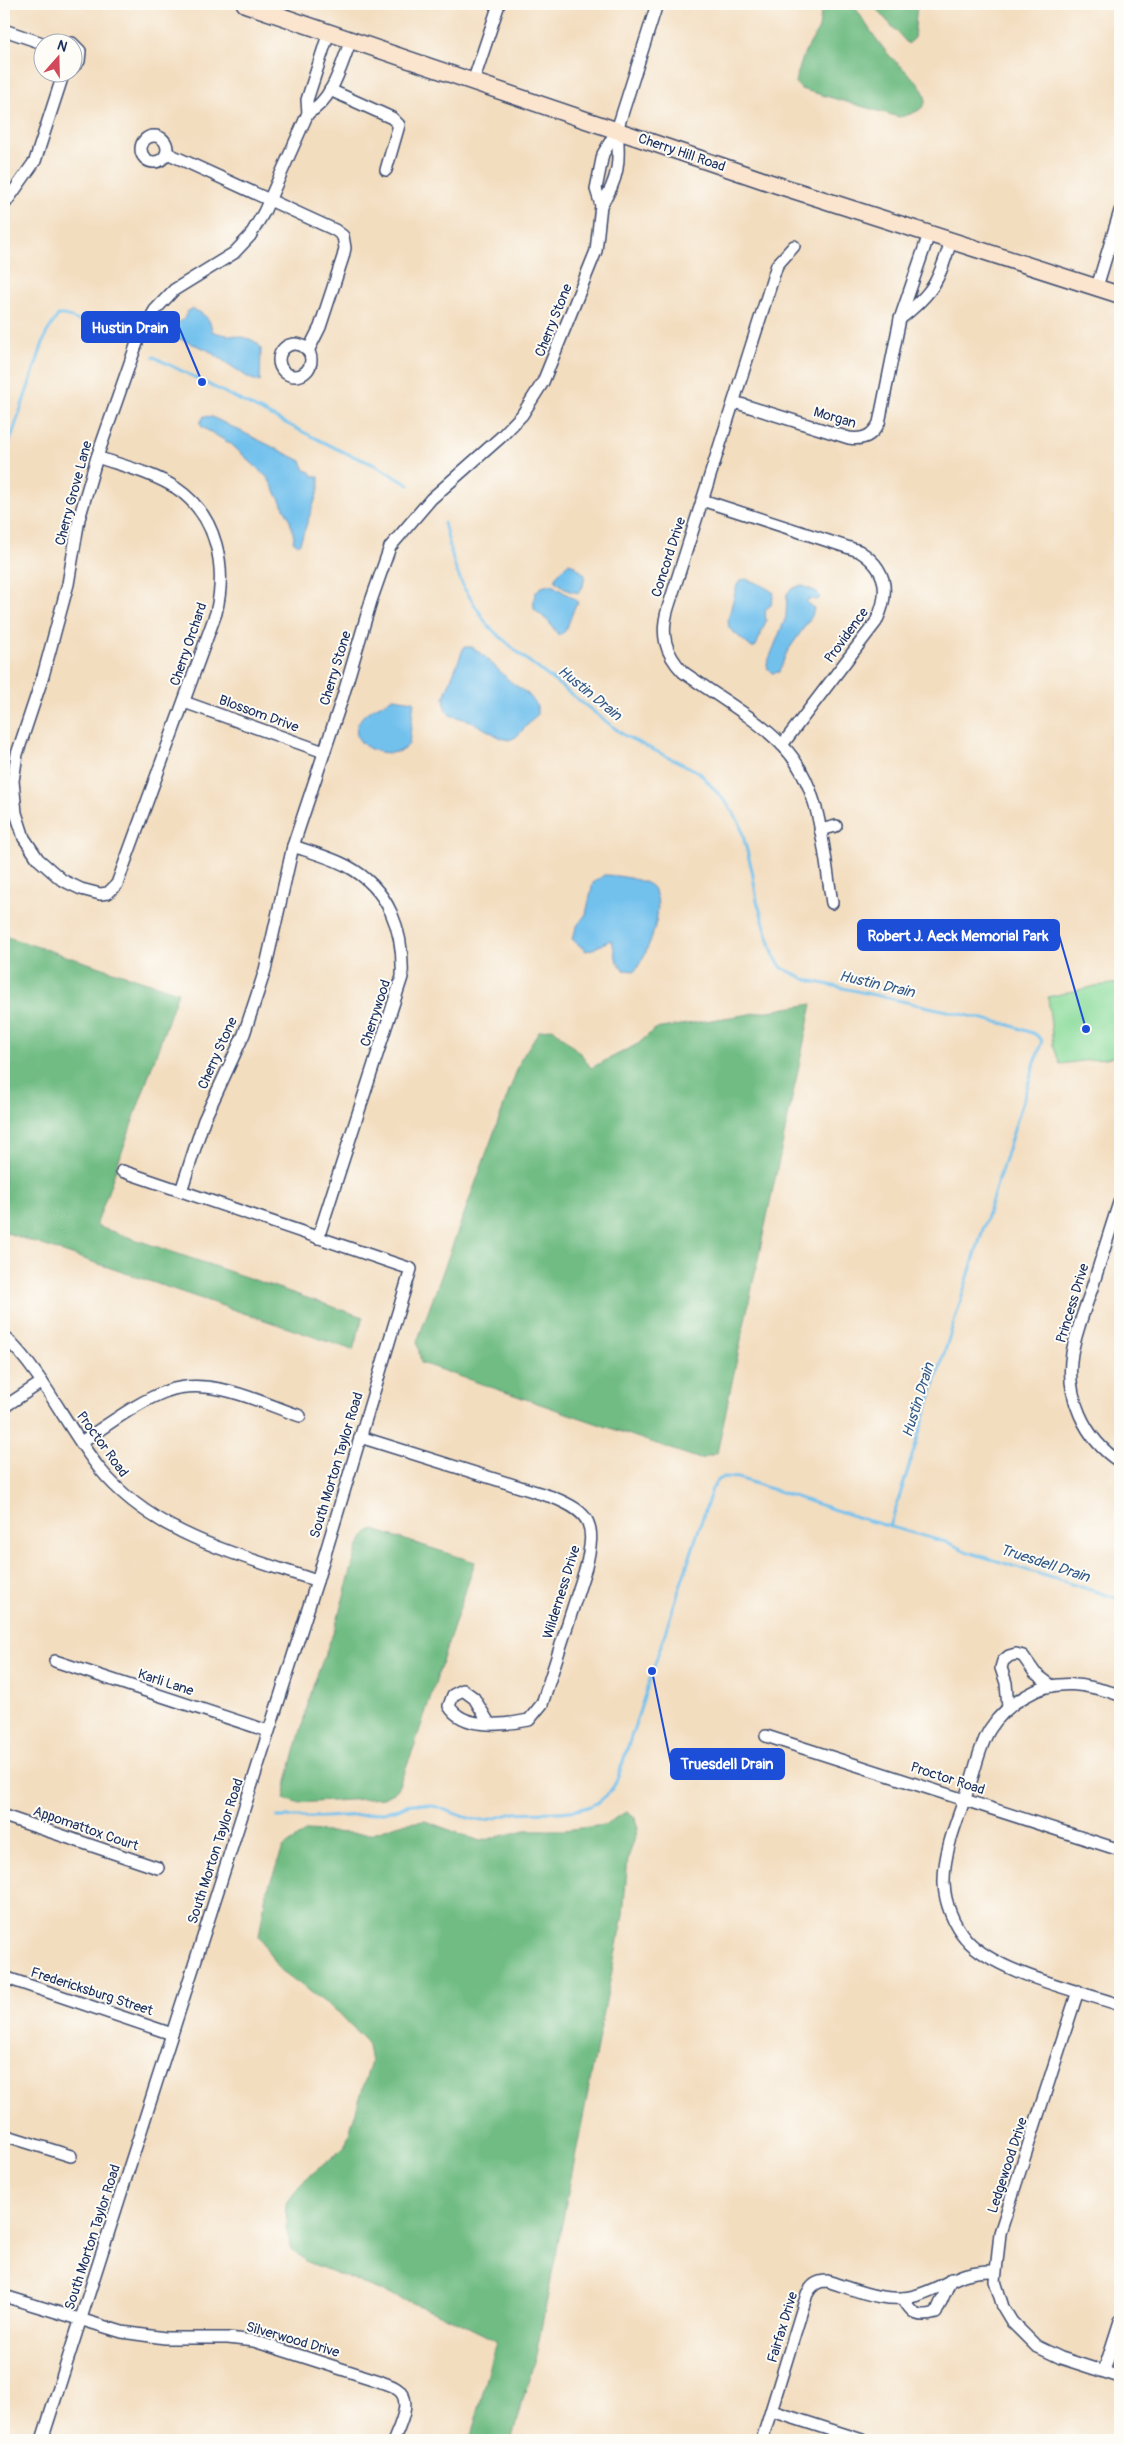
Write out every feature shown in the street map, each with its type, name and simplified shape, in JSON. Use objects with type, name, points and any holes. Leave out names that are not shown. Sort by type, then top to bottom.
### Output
[{"type":"main road","name":"Cherry Hill Road","points":[[245,4],[929,234],[1120,295]]},
{"type":"street","points":[[473,82],[498,4]]},
{"type":"street","points":[[617,130],[657,4]]},
{"type":"street","points":[[4,30],[32,40]]},
{"type":"street","name":"Cherry Grove Lane","points":[[108,893],[88,891],[54,874],[38,859],[24,838],[13,798],[13,781],[17,754],[43,676],[68,584],[75,536],[97,457],[131,357],[144,327],[155,310],[174,290],[234,253],[250,236],[270,201],[308,113],[307,100],[328,32]]},
{"type":"street","name":"Cherry Grove Lane","points":[[308,113],[320,107],[330,90],[351,40]]},
{"type":"street","points":[[4,205],[35,161],[62,82]]},
{"type":"street","points":[[330,90],[392,118],[399,125],[386,170]]},
{"type":"street","name":"Cherry Stone","points":[[181,1191],[204,1120],[244,1034],[258,992],[265,970],[293,846],[390,547],[431,499],[510,429],[522,416],[536,394],[550,365],[596,251],[601,205],[596,188],[603,154],[617,130]]},
{"type":"street","name":"Cherry Stone","points":[[601,205],[611,192],[620,160],[617,130]]},
{"type":"street","points":[[167,153],[339,232],[344,241],[343,257],[320,327],[308,350]]},
{"type":"street","points":[[1097,287],[1120,211]]},
{"type":"street","name":"Morgan","points":[[734,402],[849,438],[866,438],[872,434],[879,423],[900,319],[929,234]]},
{"type":"street","points":[[900,319],[931,292],[938,280],[951,241]]},
{"type":"street","name":"Concord Drive","points":[[794,246],[777,265],[664,618],[664,640],[667,652],[683,672],[782,745],[809,787],[820,830],[832,903]]},
{"type":"street","name":"Cherry Orchard","points":[[97,457],[146,474],[177,488],[197,508],[214,538],[221,563],[220,595],[184,702],[117,884],[108,893]]},
{"type":"street","name":"Providence","points":[[702,500],[853,548],[874,562],[882,576],[885,601],[876,622],[782,745]]},
{"type":"street","name":"Blossom Drive","points":[[184,702],[324,752]]},
{"type":"street","points":[[820,830],[836,826]]},
{"type":"street","name":"Cherrywood","points":[[293,846],[348,866],[368,881],[378,892],[392,914],[398,928],[402,953],[402,977],[398,991],[318,1238]]},
{"type":"street","points":[[122,1171],[318,1238]]},
{"type":"street","name":"Princess Drive","points":[[1120,1200],[1074,1342],[1070,1375],[1075,1402],[1086,1427],[1099,1444],[1120,1462]]},
{"type":"street","name":"South Morton Taylor Road","points":[[42,2440],[317,1581],[411,1269],[318,1238]]},
{"type":"street","name":"Proctor Road","points":[[4,1336],[30,1364],[81,1442],[116,1488],[136,1505],[162,1523],[196,1540],[317,1581]]},
{"type":"street","points":[[4,1407],[42,1382]]},
{"type":"street","points":[[81,1442],[152,1398],[167,1391],[190,1386],[218,1388],[300,1416]]},
{"type":"street","name":"Wilderness Drive","points":[[360,1437],[552,1497],[573,1506],[589,1522],[592,1543],[586,1567],[542,1704],[529,1720],[505,1725],[489,1723]]},
{"type":"street","points":[[1008,1708],[1006,1683],[1001,1668],[1003,1661],[1008,1656],[1016,1654],[1023,1656],[1035,1673],[1052,1686]]},
{"type":"street","name":"Karli Lane","points":[[55,1661],[268,1731]]},
{"type":"street","points":[[1120,1695],[1088,1686],[1052,1686],[1027,1695],[1008,1708],[999,1717],[985,1740],[948,1852],[944,1872],[946,1900],[957,1927],[973,1947],[996,1963],[1120,2005]]},
{"type":"street","name":"Proctor Road","points":[[766,1736],[1120,1850]]},
{"type":"street","name":"Appomattox Court","points":[[4,1816],[158,1868]]},
{"type":"street","name":"Fredericksburg Street","points":[[4,1977],[172,2034]]},
{"type":"street","name":"Ledgewood Drive","points":[[1078,1991],[1000,2233],[995,2281],[1003,2308],[1012,2322],[1030,2342],[1051,2354],[1120,2377]]},
{"type":"street","points":[[4,2135],[71,2156]]},
{"type":"street","name":"Fairfax Drive","points":[[762,2440],[807,2294],[819,2281],[827,2281],[881,2298],[903,2298],[932,2290],[951,2279],[969,2272],[995,2271]]},
{"type":"street","points":[[903,2298],[916,2314],[924,2316],[936,2312],[951,2279]]},
{"type":"street","name":"Silverwood Drive","points":[[4,2296],[122,2332],[146,2337],[228,2338],[254,2342],[379,2381],[398,2389],[402,2394],[405,2408],[394,2440]]},
{"type":"street","points":[[1104,2371],[1120,2320]]},
{"type":"street","points":[[772,2411],[862,2440]]},
{"type":"green space","points":[[822,4],[853,4],[884,49],[922,89],[925,98],[924,105],[915,112],[899,117],[801,89],[795,82],[804,54],[819,28]]},
{"type":"green space","points":[[872,4],[917,4],[914,39],[908,44]]},
{"type":"green space","points":[[4,936],[178,992],[96,1226],[363,1317],[353,1350],[4,1232]]},
{"type":"green space","points":[[1120,983],[1120,1056],[1060,1064],[1053,1045],[1048,997],[1096,986]]},
{"type":"green space","points":[[812,1004],[717,1453],[700,1459],[421,1363],[417,1342],[521,1059],[539,1031],[553,1028],[582,1055],[591,1068],[638,1044],[655,1029]]},
{"type":"green space","points":[[374,1530],[475,1562],[414,1747],[397,1790],[384,1798],[297,1803],[284,1799],[288,1777],[313,1686],[335,1628],[357,1549],[366,1534]]},
{"type":"green space","points":[[627,1812],[635,1818],[638,1829],[628,1858],[623,1915],[536,2355],[511,2440],[470,2440],[497,2341],[450,2318],[305,2261],[292,2249],[286,2229],[287,2203],[302,2182],[345,2147],[371,2061],[367,2042],[338,2012],[278,1968],[259,1936],[266,1894],[283,1848],[306,1831],[370,1834],[400,1824],[425,1821],[480,1841],[526,1830],[565,1830],[604,1825]]},
{"type":"water","points":[[192,309],[206,317],[212,331],[247,338],[258,344],[261,349],[260,382],[249,378],[206,349],[172,336],[170,332],[172,326],[184,319],[188,311]]},
{"type":"water","points":[[204,416],[212,417],[301,461],[305,470],[311,472],[313,476],[319,477],[319,489],[298,545],[293,541],[294,537],[289,517],[268,478],[231,444],[202,427],[200,423]]},
{"type":"water","points":[[569,563],[585,575],[583,586],[579,593],[569,591],[555,581],[556,576]]},
{"type":"water","points":[[746,579],[762,585],[774,593],[771,605],[765,610],[766,621],[756,646],[752,648],[729,628],[728,620],[737,585],[741,580]]},
{"type":"water","points":[[552,585],[576,600],[578,604],[575,606],[566,630],[559,636],[549,622],[534,609],[536,592],[542,587]]},
{"type":"water","points":[[801,585],[817,592],[820,597],[818,600],[808,599],[807,603],[814,608],[812,616],[787,652],[779,672],[772,673],[768,669],[767,664],[786,617],[787,594],[790,590]]},
{"type":"water","points":[[464,647],[472,647],[484,656],[511,682],[528,694],[537,705],[537,715],[516,737],[509,740],[499,737],[471,721],[450,715],[445,708],[444,697]]},
{"type":"water","points":[[393,698],[414,701],[409,744],[405,748],[392,753],[375,751],[361,742],[357,736],[360,720],[367,713]]},
{"type":"water","points":[[604,875],[643,882],[652,887],[656,895],[658,905],[654,930],[645,954],[635,971],[624,970],[617,962],[612,940],[586,951],[572,939],[577,926],[586,914],[593,883]]},
{"type":"waterway","name":"Hustin Drain","points":[[4,459],[46,334],[58,315],[65,315],[113,336]]},
{"type":"waterway","name":"Hustin Drain","points":[[154,357],[341,451],[375,465],[409,485]]},
{"type":"waterway","name":"Hustin Drain","points":[[444,523],[455,567],[464,588],[488,626],[522,656],[625,736],[699,772],[729,806],[740,824],[752,870],[757,901],[774,956],[782,968],[807,980],[1010,1025],[1035,1034],[1042,1040],[890,1527]]},
{"type":"waterway","name":"Truesdell Drain","points":[[277,1817],[357,1815],[391,1811],[408,1804],[421,1804],[437,1807],[470,1819],[483,1820],[515,1813],[574,1810],[588,1807],[600,1801],[610,1791],[618,1777],[712,1489],[717,1481],[724,1477],[738,1478],[866,1520],[949,1543],[968,1552],[1120,1599]]},
{"type":"place","name":"Hustin Drain","points":[[202,382]]},
{"type":"place","name":"Robert J. Aeck Memorial Park","points":[[1086,1029]]},
{"type":"place","name":"Truesdell Drain","points":[[652,1671]]}]
